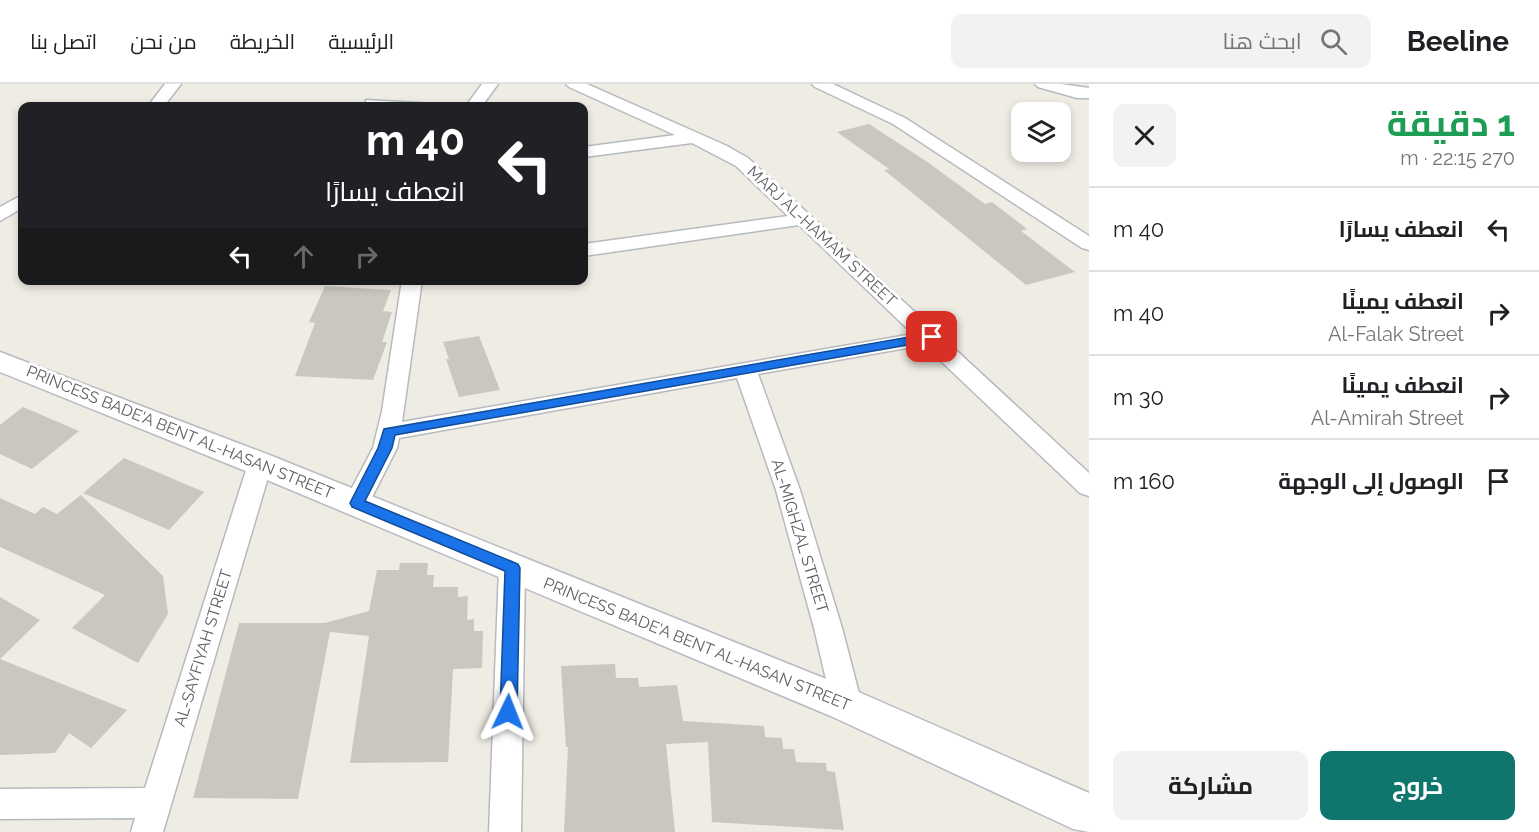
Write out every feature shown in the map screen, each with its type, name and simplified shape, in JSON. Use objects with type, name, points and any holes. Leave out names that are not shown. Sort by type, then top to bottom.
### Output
[{"type":"street","points":[[159,102],[173,84]]},
{"type":"street","points":[[477,102],[490,84]]},
{"type":"street","name":"MARJ AL-HAMAM STREET","points":[[573,84],[742,162],[1089,486]]},
{"type":"street","points":[[820,84],[899,121],[1086,239]]},
{"type":"street","points":[[1043,84],[1069,91],[1089,93]]},
{"type":"street","points":[[588,151],[693,138]]},
{"type":"street","points":[[0,215],[18,203]]},
{"type":"street","points":[[588,249],[803,219]]},
{"type":"street","points":[[357,503],[385,448],[389,432],[411,285]]},
{"type":"street","points":[[389,432],[932,337]]},
{"type":"street","name":"PRINCESS BADE'A BENT AL-HASAN STREET","points":[[0,361],[357,503],[847,705],[1089,814]]},
{"type":"street","name":"AL-MIGHZAL STREET","points":[[744,370],[788,490],[828,628],[847,705]]},
{"type":"street","name":"AL-SAYFIYAH STREET","points":[[151,818],[260,464]]},
{"type":"street","points":[[505,832],[512,568]]},
{"type":"street","points":[[0,804],[151,818]]},
{"type":"building","points":[[869,124],[926,161],[985,204],[992,202],[1027,229],[1021,231],[1075,272],[1026,285],[884,170],[889,169],[837,132]]},
{"type":"building","points":[[325,286],[391,290],[383,311],[392,312],[382,342],[387,342],[373,380],[295,376],[315,323],[309,322]]},
{"type":"building","points":[[479,336],[500,390],[459,397],[446,359],[449,359],[443,342]]},
{"type":"building","points":[[23,407],[79,431],[32,469],[0,454],[0,425]]},
{"type":"building","points":[[124,458],[204,492],[169,530],[83,493]]},
{"type":"building","points":[[81,495],[163,576],[168,614],[138,663],[72,628],[105,595],[0,547],[0,498],[35,514],[43,507],[57,514]]},
{"type":"building","points":[[400,563],[428,563],[427,575],[434,575],[433,587],[458,587],[458,597],[468,596],[467,620],[474,619],[474,631],[483,631],[482,668],[453,669],[448,762],[350,763],[369,636],[330,632],[298,799],[193,798],[239,623],[325,623],[369,611],[377,570],[399,570]]},
{"type":"building","points":[[0,597],[40,620],[0,659]]},
{"type":"building","points":[[0,659],[127,710],[91,748],[69,733],[55,753],[0,755]]},
{"type":"building","points":[[615,664],[616,678],[638,678],[639,687],[677,685],[683,721],[764,726],[765,737],[782,738],[783,749],[794,749],[796,762],[826,763],[827,771],[835,772],[844,830],[712,822],[708,742],[666,744],[675,832],[564,832],[568,747],[566,747],[561,666]]},
{"type":"route","points":[[508,712],[512,568],[357,503],[385,448],[389,432],[932,337]]}]
